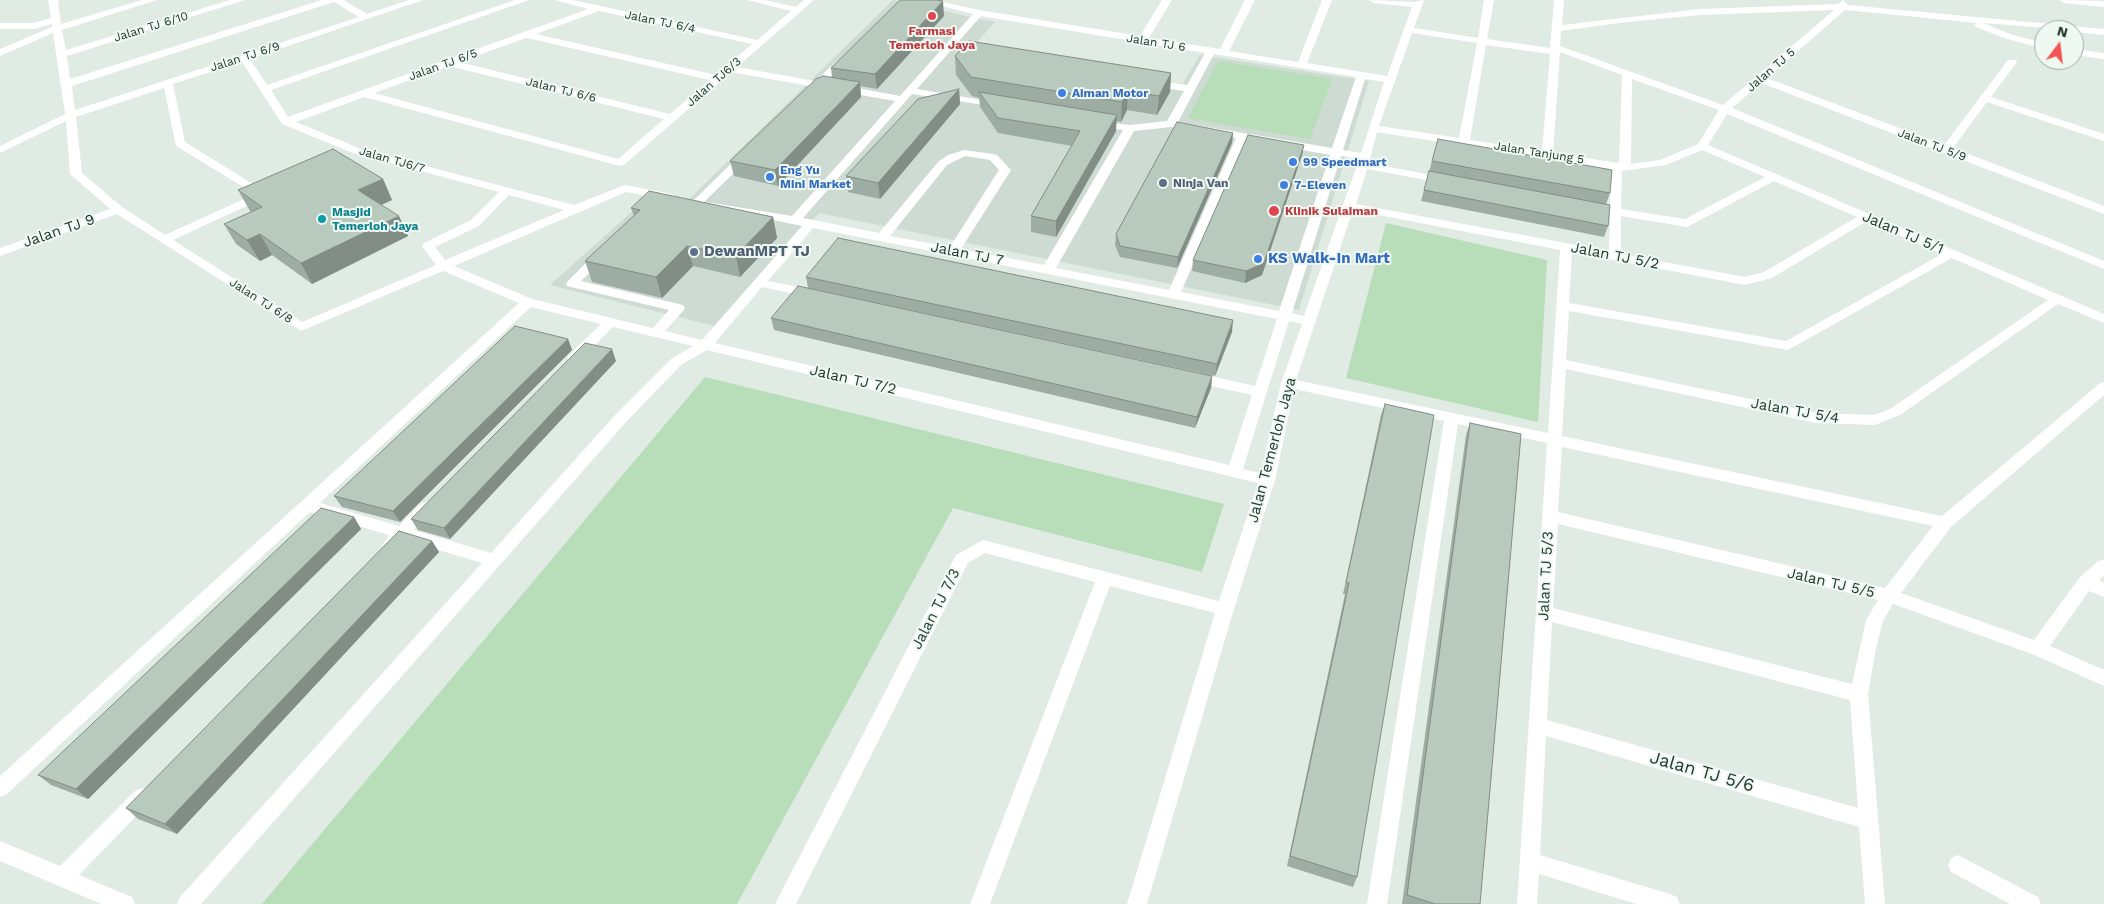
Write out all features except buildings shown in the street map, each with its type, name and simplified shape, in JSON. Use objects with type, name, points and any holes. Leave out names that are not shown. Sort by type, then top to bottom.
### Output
[{"type":"street","name":"Jalan TJ 6/8","points":[[54,0],[71,114],[76,174],[118,210],[301,327],[574,209],[623,175]]},
{"type":"street","points":[[0,26],[57,24],[152,0]]},
{"type":"street","name":"Jalan TJ 6/10","points":[[62,54],[240,0]]},
{"type":"street","points":[[66,84],[330,0]]},
{"type":"street","points":[[338,0],[366,17]]},
{"type":"street","name":"Jalan TJ 6/9","points":[[0,150],[71,114],[418,0]]},
{"type":"street","points":[[264,89],[524,0]]},
{"type":"street","name":"Jalan TJ 6/4","points":[[560,0],[759,43]]},
{"type":"street","points":[[752,0],[798,10]]},
{"type":"street","name":"Jalan TJ6/3","points":[[623,175],[673,118],[809,0]]},
{"type":"street","name":"Jalan TJ 6","points":[[922,0],[979,13],[1142,41],[1391,80]]},
{"type":"street","points":[[1142,41],[1167,0]]},
{"type":"street","points":[[1223,53],[1250,0]]},
{"type":"street","points":[[1301,67],[1328,0]]},
{"type":"street","points":[[1374,0],[1418,3]]},
{"type":"street","points":[[1464,141],[1489,0]]},
{"type":"street","points":[[1547,155],[1558,0]]},
{"type":"street","points":[[1699,0],[1700,12]]},
{"type":"street","points":[[2066,0],[2104,4]]},
{"type":"street","name":"Jalan Temerloh Jaya","points":[[1137,904],[1225,609],[1267,480],[1288,383],[1364,161],[1373,128],[1418,3]]},
{"type":"street","points":[[1556,29],[1700,12],[1843,4],[2104,32]]},
{"type":"street","name":"Jalan TJ 5","points":[[1702,146],[1725,109],[1761,79],[1843,4]]},
{"type":"street","name":"Jalan TJ 6/5","points":[[286,122],[599,8]]},
{"type":"street","points":[[794,221],[906,95],[952,50],[979,13]]},
{"type":"street","points":[[1962,18],[2006,36],[2034,43]]},
{"type":"street","points":[[0,21],[57,24]]},
{"type":"street","points":[[0,53],[57,24]]},
{"type":"street","points":[[1408,30],[1555,49],[1725,109],[2104,265]]},
{"type":"street","points":[[527,35],[718,79]]},
{"type":"street","points":[[1172,124],[1211,51]]},
{"type":"street","points":[[803,98],[850,52]]},
{"type":"street","points":[[2084,53],[2104,56]]},
{"type":"street","points":[[244,57],[286,122]]},
{"type":"street","points":[[1946,150],[2012,62]]},
{"type":"street","name":"Jalan TJ 6/6","points":[[449,63],[673,118]]},
{"type":"street","points":[[729,69],[817,84],[1015,109]]},
{"type":"street","points":[[1615,256],[1615,212],[1627,74]]},
{"type":"street","points":[[1234,471],[1361,76]]},
{"type":"street","name":"Jalan TJ 5/9","points":[[1761,79],[2104,210]]},
{"type":"street","points":[[1142,82],[1190,89]]},
{"type":"street","points":[[165,239],[267,192],[180,144],[168,83]]},
{"type":"street","name":"Jalan TJ 7","points":[[364,94],[623,175],[663,195],[1309,321]]},
{"type":"street","points":[[1985,98],[2104,138]]},
{"type":"street","points":[[1082,120],[1130,128],[1172,124],[1336,152],[1364,161],[1460,183]]},
{"type":"street","name":"Jalan TJ6/7","points":[[286,122],[357,151],[505,193],[574,209]]},
{"type":"street","points":[[1048,270],[1130,128]]},
{"type":"street","name":"Jalan Tanjung 5","points":[[1373,128],[1620,167],[1662,163],[1702,146]]},
{"type":"street","points":[[1173,295],[1243,136]]},
{"type":"street","points":[[689,200],[754,146]]},
{"type":"street","name":"Jalan TJ 5/1","points":[[1702,146],[2104,319]]},
{"type":"street","points":[[340,159],[357,151]]},
{"type":"street","points":[[882,238],[944,163],[952,157],[964,153],[993,157],[1005,170],[953,252]]},
{"type":"street","points":[[1576,205],[1688,223],[1774,178]]},
{"type":"street","points":[[443,266],[428,246],[475,223],[505,193]]},
{"type":"street","points":[[651,206],[663,195]]},
{"type":"street","name":"Jalan TJ 5/2","points":[[1349,206],[1745,282],[1768,275],[1866,217]]},
{"type":"street","name":"Jalan TJ 9","points":[[0,252],[118,210]]},
{"type":"street","points":[[187,904],[622,418],[676,362],[705,345],[810,224]]},
{"type":"street","points":[[612,244],[572,283],[678,308],[656,332]]},
{"type":"street","name":"Jalan TJ 5/3","points":[[1527,904],[1566,247]]},
{"type":"street","points":[[1563,306],[1788,346],[1952,253]]},
{"type":"street","name":"Jalan TJ 7/2","points":[[443,266],[528,302],[1267,480]]},
{"type":"street","points":[[760,283],[827,297]]},
{"type":"street","name":"Jalan TJ 5/4","points":[[1559,363],[1816,418],[1875,420],[1895,412],[2058,299]]},
{"type":"street","points":[[0,788],[528,302]]},
{"type":"street","points":[[561,371],[610,322]]},
{"type":"street","points":[[1183,375],[1260,392]]},
{"type":"street","points":[[1288,383],[1945,523]]},
{"type":"street","points":[[1875,904],[1867,820],[1859,694],[1866,648],[1875,620],[1889,596],[1945,523],[2103,387]]},
{"type":"street","points":[[1377,904],[1452,418]]},
{"type":"street","points":[[380,555],[436,498]]},
{"type":"street","points":[[307,505],[493,560]]},
{"type":"street","name":"Jalan TJ 5/5","points":[[1550,516],[1889,596],[2038,649],[2104,678]]},
{"type":"street","name":"Jalan TJ 7/3","points":[[785,904],[962,559],[983,546],[1105,576],[1225,609]]},
{"type":"street","points":[[2038,649],[2086,582],[2104,566]]},
{"type":"street","points":[[980,904],[1105,576]]},
{"type":"street","points":[[2086,582],[2104,590]]},
{"type":"street","points":[[1544,613],[1859,694]]},
{"type":"street","name":"Jalan TJ 5/6","points":[[1538,725],[1867,820]]},
{"type":"street","points":[[62,878],[152,786]]},
{"type":"street","points":[[0,851],[125,904]]},
{"type":"street","points":[[1530,862],[1670,904]]},
{"type":"street","points":[[1958,865],[2031,904]]},
{"type":"shaded area","points":[[893,0],[995,22],[971,49],[1182,85],[1200,55],[1369,81],[1299,310],[819,213],[715,326],[550,285],[645,200],[682,206]]},
{"type":"green space","points":[[1218,61],[1332,79],[1310,139],[1188,118]]},
{"type":"green space","points":[[1386,223],[1547,260],[1538,422],[1346,378]]},
{"type":"green space","points":[[705,377],[1224,504],[1202,572],[953,508],[737,904],[262,904]]},
{"type":"place","name":"Farmasi Temerloh Jaya","points":[[932,16]]},
{"type":"place","name":"Aiman Motor","points":[[1062,93]]},
{"type":"place","name":"99 Speedmart","points":[[1293,162]]},
{"type":"place","name":"Eng Yu Mini Market","points":[[770,177]]},
{"type":"place","name":"Ninja Van","points":[[1163,183]]},
{"type":"place","name":"7-Eleven","points":[[1284,185]]},
{"type":"place","name":"Klinik Sulaiman","points":[[1274,211]]},
{"type":"place","name":"Masjid Temerloh Jaya","points":[[322,219]]},
{"type":"place","name":"DewanMPT TJ","points":[[694,252]]},
{"type":"place","name":"KS Walk-In Mart","points":[[1258,259]]}]
